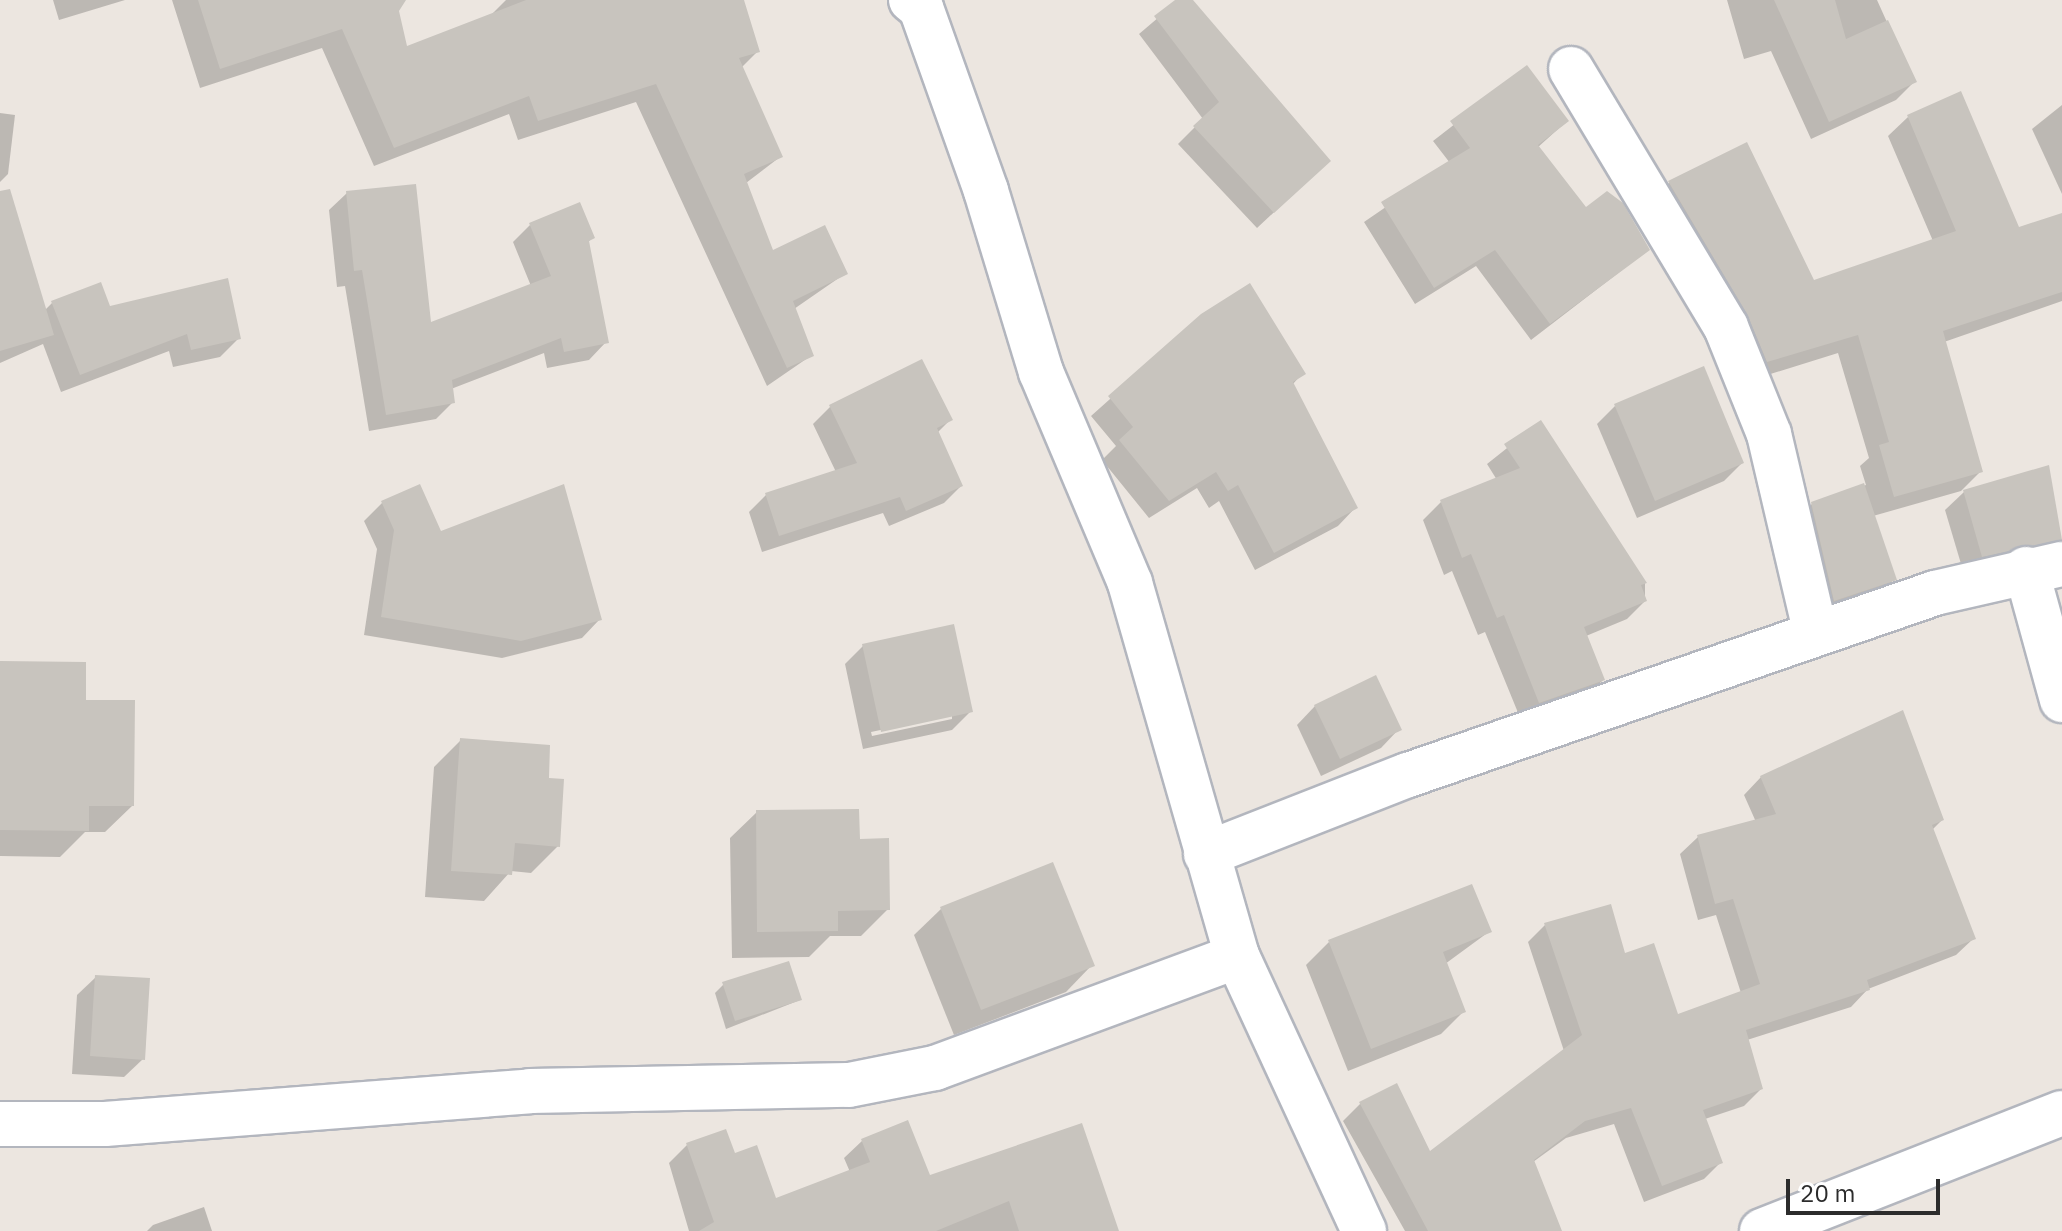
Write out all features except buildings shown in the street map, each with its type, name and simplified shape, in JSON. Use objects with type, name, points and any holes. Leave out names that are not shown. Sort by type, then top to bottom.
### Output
[{"type":"street","points":[[911,0],[921,8],[986,191],[1041,372],[1130,583],[1237,956],[1364,1231]]},
{"type":"street","points":[[1571,69],[1726,327],[1769,434],[1816,634]]},
{"type":"street","points":[[1206,854],[1816,634],[2044,567],[2062,700]]},
{"type":"street","points":[[0,1124],[105,1124],[530,1091],[849,1085],[935,1068],[1237,956]]},
{"type":"street","points":[[1762,1231],[2062,1113]]}]
